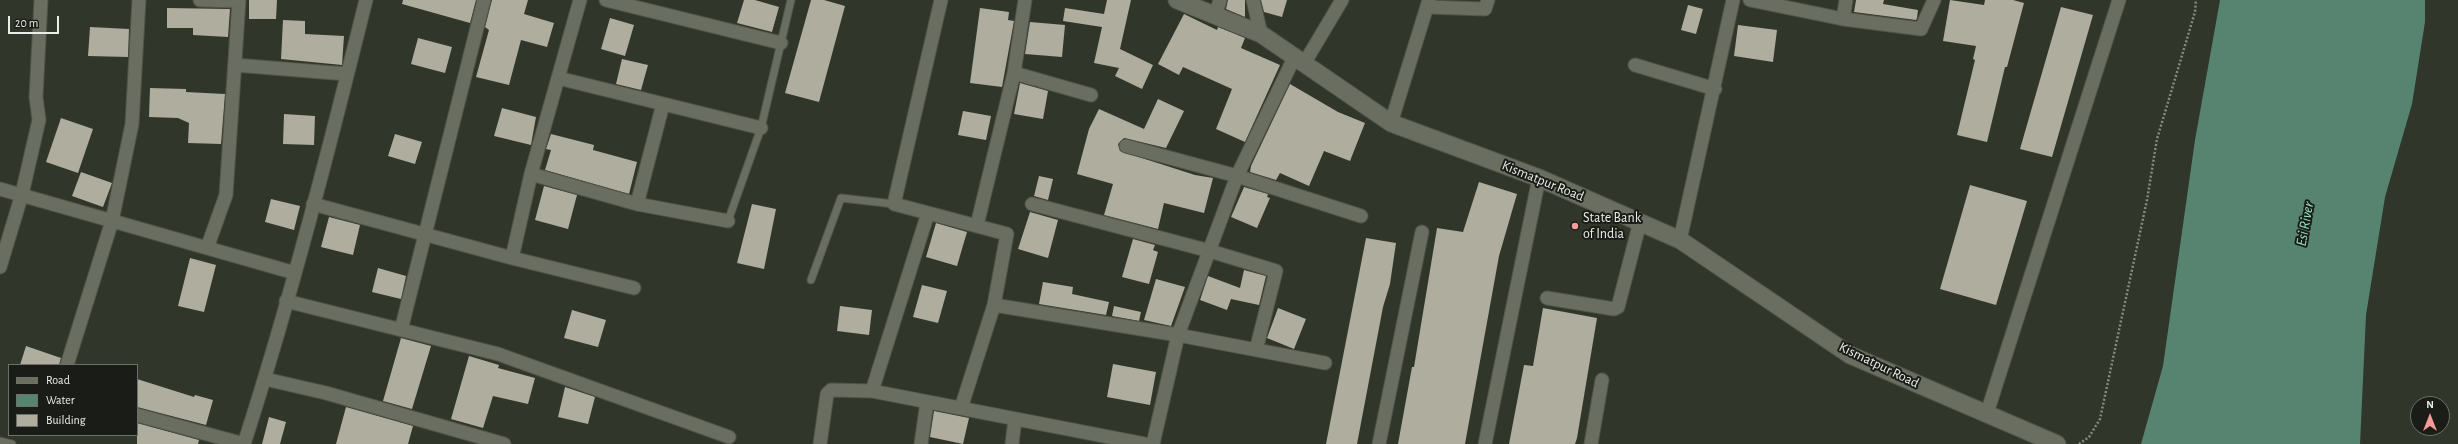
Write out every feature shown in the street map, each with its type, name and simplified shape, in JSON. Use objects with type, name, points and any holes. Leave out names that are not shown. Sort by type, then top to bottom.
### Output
[{"type":"street","points":[[0,267],[22,194],[39,120],[36,97],[41,0]]},
{"type":"street","points":[[67,364],[112,221],[132,124],[139,0]]},
{"type":"street","points":[[200,0],[239,0],[236,65],[226,195],[207,248]]},
{"type":"street","points":[[138,415],[244,444],[265,379],[295,273],[348,74],[366,0]]},
{"type":"street","points":[[402,330],[484,0]]},
{"type":"street","points":[[512,258],[531,174],[580,0]]},
{"type":"street","points":[[606,0],[781,44]]},
{"type":"street","points":[[941,0],[894,204],[1007,234],[994,305],[962,408]]},
{"type":"street","points":[[977,225],[1014,73],[1025,0]]},
{"type":"street","name":"Kismatpur Road","points":[[1177,0],[1218,8],[1300,59],[1391,123],[1539,178],[1680,240],[1850,355],[2057,444]]},
{"type":"street","points":[[1253,0],[1261,34]]},
{"type":"street","points":[[1153,444],[1178,335],[1237,176],[1300,59],[1342,0]]},
{"type":"street","points":[[1391,123],[1428,4],[1485,9],[1488,0]]},
{"type":"street","points":[[1680,240],[1715,89],[1733,0]]},
{"type":"street","points":[[1750,0],[1843,19],[1921,28],[1934,0]]},
{"type":"street","points":[[1843,19],[1846,0]]},
{"type":"street","points":[[1987,413],[2119,0]]},
{"type":"street","points":[[236,65],[348,74]]},
{"type":"street","points":[[1635,66],[1715,89]]},
{"type":"street","points":[[1014,73],[1091,95]]},
{"type":"street","points":[[558,78],[760,128]]},
{"type":"street","points":[[637,204],[663,104]]},
{"type":"street","points":[[1126,146],[1237,176],[1361,216]]},
{"type":"street","points":[[531,174],[637,204],[728,221]]},
{"type":"street","points":[[1485,444],[1539,178]]},
{"type":"street","points":[[0,190],[22,194],[295,273]]},
{"type":"street","points":[[313,204],[425,233],[512,258],[634,288]]},
{"type":"street","points":[[1032,204],[1210,251],[1276,271],[1256,350]]},
{"type":"street","points":[[872,391],[928,213]]},
{"type":"street","points":[[1547,298],[1614,310],[1618,308],[1640,222]]},
{"type":"street","points":[[1379,444],[1422,232]]},
{"type":"street","points":[[286,301],[498,354],[729,437]]},
{"type":"street","points":[[994,305],[1178,335],[1325,363]]},
{"type":"street","points":[[265,379],[326,393],[504,444]]},
{"type":"street","points":[[1591,444],[1602,380]]},
{"type":"street","points":[[820,444],[828,394],[831,390],[872,391],[1145,444]]},
{"type":"street","points":[[921,444],[927,402]]},
{"type":"street","points":[[1012,444],[1015,419]]},
{"type":"lane","points":[[728,221],[760,128],[791,0]]},
{"type":"lane","points":[[812,280],[841,198],[894,204]]},
{"type":"lane","points":[[0,441],[12,444]]},
{"type":"path","points":[[2079,444],[2089,436],[2100,419],[2147,200],[2157,139],[2195,12],[2196,0]]},
{"type":"water","name":"Esi River","points":[[2220,0],[2425,0],[2425,22],[2412,104],[2385,197],[2366,315],[2360,444],[2141,444],[2163,366],[2195,140]]},
{"type":"building","points":[[249,0],[277,0],[276,19],[249,19]]},
{"type":"building","points":[[403,0],[476,0],[470,23],[402,4]]},
{"type":"building","points":[[492,0],[528,0],[524,14],[554,23],[547,47],[521,40],[509,85],[476,77],[489,30],[485,27]]},
{"type":"building","points":[[744,0],[755,0],[779,7],[772,32],[737,23]]},
{"type":"building","points":[[811,0],[824,0],[845,6],[819,102],[785,93]]},
{"type":"building","points":[[1107,0],[1131,0],[1120,49],[1153,65],[1142,89],[1115,76],[1119,68],[1094,63],[1102,27],[1063,21],[1065,8],[1104,14]]},
{"type":"building","points":[[1228,0],[1245,0],[1245,17],[1226,9]]},
{"type":"building","points":[[1261,0],[1287,0],[1282,17],[1264,12]]},
{"type":"building","points":[[1856,0],[1884,0],[1883,4],[1918,10],[1917,18],[1916,20],[1854,12]]},
{"type":"building","points":[[1950,0],[1984,5],[1985,0],[2013,0],[2024,3],[2007,67],[2005,67],[1987,142],[1957,135],[1975,60],[1973,59],[1976,46],[1943,41]]},
{"type":"building","points":[[1688,5],[1703,9],[1696,34],[1681,30]]},
{"type":"building","points":[[2061,7],[2093,15],[2052,157],[2020,149]]},
{"type":"building","points":[[167,8],[230,9],[228,37],[193,35],[193,28],[167,28]]},
{"type":"building","points":[[980,8],[1009,12],[1008,20],[1014,21],[1002,87],[970,83]]},
{"type":"building","points":[[1184,14],[1217,30],[1218,27],[1245,38],[1241,48],[1280,65],[1245,142],[1216,129],[1232,89],[1183,67],[1179,75],[1158,64]]},
{"type":"building","points":[[610,18],[634,25],[625,56],[601,49]]},
{"type":"building","points":[[283,20],[305,21],[305,34],[344,36],[342,65],[281,59]]},
{"type":"building","points":[[1030,22],[1065,25],[1062,57],[1025,54]]},
{"type":"building","points":[[1738,25],[1777,30],[1773,62],[1734,56]]},
{"type":"building","points":[[90,27],[129,29],[128,57],[88,56]]},
{"type":"building","points":[[418,38],[452,47],[445,73],[411,64]]},
{"type":"building","points":[[622,59],[648,65],[641,90],[616,84]]},
{"type":"building","points":[[1020,83],[1048,91],[1043,119],[1014,114]]},
{"type":"building","points":[[1290,84],[1338,112],[1365,123],[1350,161],[1324,151],[1309,186],[1280,173],[1276,180],[1250,172],[1251,166]]},
{"type":"building","points":[[150,88],[186,89],[186,92],[225,94],[221,144],[188,143],[189,123],[178,118],[149,117]]},
{"type":"building","points":[[1158,99],[1184,111],[1166,148],[1124,138],[1118,144],[1120,151],[1195,175],[1213,178],[1204,213],[1164,203],[1158,229],[1104,215],[1113,184],[1077,174],[1089,129],[1099,109],[1144,129]]},
{"type":"building","points":[[502,108],[536,117],[531,145],[494,136]]},
{"type":"building","points":[[963,111],[991,116],[986,140],[958,135]]},
{"type":"building","points":[[284,114],[315,116],[314,145],[283,144]]},
{"type":"building","points":[[61,118],[93,129],[78,173],[46,162]]},
{"type":"building","points":[[395,134],[422,142],[415,164],[388,156]]},
{"type":"building","points":[[551,134],[594,145],[593,150],[637,162],[629,194],[545,170],[551,150],[546,149]]},
{"type":"building","points":[[81,172],[112,183],[103,207],[72,196]]},
{"type":"building","points":[[1039,176],[1053,179],[1048,200],[1034,196]]},
{"type":"building","points":[[1479,182],[1517,194],[1499,256],[1465,444],[1398,444],[1412,367],[1414,367],[1437,228],[1463,232]]},
{"type":"building","points":[[1970,185],[2027,201],[1996,305],[1940,289]]},
{"type":"building","points":[[544,186],[577,195],[568,229],[535,220]]},
{"type":"building","points":[[1244,187],[1268,194],[1267,197],[1270,198],[1257,228],[1231,217]]},
{"type":"building","points":[[271,199],[300,206],[294,230],[265,222]]},
{"type":"building","points":[[752,204],[776,209],[764,269],[737,263]]},
{"type":"building","points":[[1030,212],[1058,220],[1048,258],[1018,249]]},
{"type":"building","points":[[329,217],[360,225],[353,255],[321,247]]},
{"type":"building","points":[[936,223],[967,232],[957,266],[926,257]]},
{"type":"building","points":[[1366,238],[1396,243],[1390,284],[1383,307],[1357,444],[1326,444]]},
{"type":"building","points":[[1133,239],[1155,245],[1153,250],[1158,252],[1149,284],[1122,277]]},
{"type":"building","points":[[190,258],[216,265],[204,312],[178,306]]},
{"type":"building","points":[[378,268],[406,276],[401,299],[372,292]]},
{"type":"building","points":[[1244,270],[1266,276],[1259,305],[1231,299],[1227,310],[1200,300],[1208,276],[1240,288]]},
{"type":"building","points":[[1156,279],[1185,287],[1171,326],[1144,320]]},
{"type":"building","points":[[1043,282],[1073,287],[1072,294],[1109,302],[1106,315],[1039,304]]},
{"type":"building","points":[[922,285],[947,291],[938,323],[913,317]]},
{"type":"building","points":[[840,306],[872,310],[869,335],[837,331]]},
{"type":"building","points":[[1114,306],[1141,312],[1139,321],[1112,316]]},
{"type":"building","points":[[1278,308],[1306,319],[1294,349],[1267,338]]},
{"type":"building","points":[[1543,308],[1597,318],[1577,438],[1575,444],[1509,444],[1524,365],[1533,366]]},
{"type":"building","points":[[572,310],[606,320],[598,347],[564,338]]},
{"type":"building","points":[[401,338],[431,346],[412,409],[383,401]]},
{"type":"building","points":[[26,346],[61,358],[59,364],[20,364]]},
{"type":"building","points":[[469,356],[499,365],[498,368],[535,378],[528,404],[493,396],[483,428],[451,419]]},
{"type":"building","points":[[1113,364],[1156,372],[1150,405],[1107,397]]},
{"type":"building","points":[[138,379],[194,397],[195,395],[213,400],[206,425],[138,407]]},
{"type":"building","points":[[565,387],[595,397],[588,424],[558,417]]},
{"type":"building","points":[[346,407],[413,426],[408,444],[336,444]]},
{"type":"building","points":[[934,411],[969,418],[963,444],[930,437]]},
{"type":"building","points":[[269,417],[286,422],[280,444],[262,444]]},
{"type":"building","points":[[138,423],[199,440],[198,444],[137,444]]},
{"type":"place","name":"State Bank of India","points":[[1575,226]]}]
